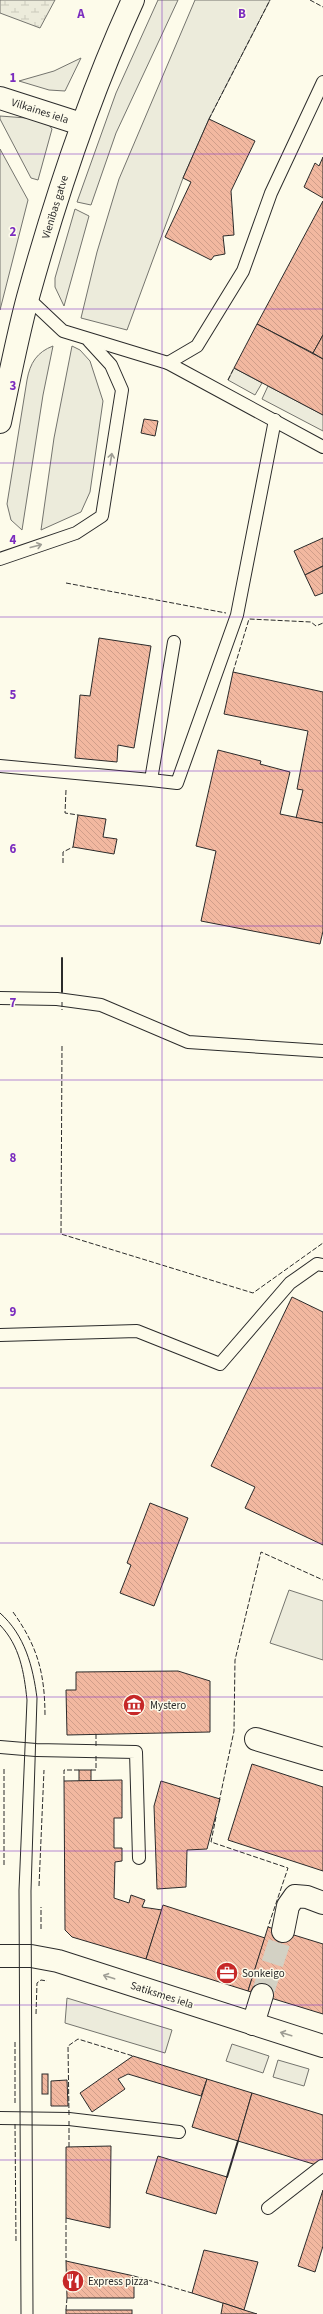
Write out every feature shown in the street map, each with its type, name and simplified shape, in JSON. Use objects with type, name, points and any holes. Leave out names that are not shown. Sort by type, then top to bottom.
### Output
[{"type":"street","name":"Vienības gatve","points":[[0,422],[28,298],[81,124],[111,49],[133,0]]},
{"type":"street","name":"Vilkaines iela","points":[[0,98],[81,124]]},
{"type":"street","points":[[256,1739],[323,1759]]},
{"type":"street","points":[[283,1932],[288,1906],[295,1896],[307,1897],[323,1903]]},
{"type":"street","name":"Satiksmes iela","points":[[0,1956],[31,1956],[58,1961],[323,2046]]},
{"type":"street","points":[[254,2024],[262,1995]]},
{"type":"lane","points":[[168,363],[197,346],[243,271],[271,193],[323,82]]},
{"type":"lane","points":[[28,298],[63,331],[168,363],[323,447]]},
{"type":"lane","points":[[0,559],[76,533],[102,516],[122,390],[111,365],[89,340]]},
{"type":"lane","points":[[0,766],[151,780],[177,784],[237,615],[275,420]]},
{"type":"lane","points":[[151,780],[174,642]]},
{"type":"lane","points":[[0,998],[56,999],[101,1005],[188,1042],[323,1051]]},
{"type":"lane","points":[[0,1335],[137,1331],[220,1364],[290,1284],[317,1264],[323,1265]]},
{"type":"lane","points":[[0,1747],[36,1750],[136,1752],[139,1858]]},
{"type":"lane","points":[[0,2118],[69,2119],[180,2132]]},
{"type":"lane","points":[[268,2208],[322,2166]]},
{"type":"green space","points":[[0,0],[55,0],[40,28],[0,13]]},
{"type":"green space","points":[[158,0],[178,0],[116,133],[91,205],[77,202],[116,93]]},
{"type":"green space","points":[[195,0],[270,0],[209,119],[183,178],[127,330],[81,318],[97,252],[119,179]]},
{"type":"green space","points":[[81,58],[65,91],[49,90],[19,81],[54,71]]},
{"type":"green space","points":[[0,116],[40,119],[46,121],[52,129],[38,180],[31,178],[0,119]]},
{"type":"green space","points":[[0,149],[28,200],[0,310]]},
{"type":"green space","points":[[75,209],[89,216],[64,306],[55,287],[55,278]]},
{"type":"green space","points":[[53,346],[43,395],[22,530],[11,520],[7,504],[27,380],[30,368],[35,359],[47,348]]},
{"type":"green space","points":[[72,346],[80,350],[90,361],[103,401],[90,492],[81,512],[41,530],[54,438]]},
{"type":"green space","points":[[234,368],[262,383],[255,395],[228,380]]},
{"type":"green space","points":[[268,386],[323,415],[323,431],[262,399]]},
{"type":"green space","points":[[289,1590],[323,1601],[323,1660],[270,1643]]},
{"type":"green space","points":[[67,1998],[172,2030],[165,2053],[65,2023]]},
{"type":"green space","points":[[232,2044],[269,2056],[263,2073],[226,2061]]},
{"type":"green space","points":[[278,2060],[309,2069],[304,2086],[273,2077]]},
{"type":"building","points":[[209,119],[255,141],[231,191],[234,235],[223,236],[225,254],[214,256],[211,260],[165,237],[191,182],[183,178]]},
{"type":"building","points":[[323,157],[323,198],[304,187],[315,163],[319,166]]},
{"type":"building","points":[[323,201],[323,335],[313,353],[257,324]]},
{"type":"building","points":[[257,324],[323,359],[323,415],[234,368]]},
{"type":"building","points":[[323,335],[323,359],[313,353]]},
{"type":"building","points":[[144,419],[158,421],[155,436],[141,433]]},
{"type":"building","points":[[323,538],[323,566],[305,575],[294,551]]},
{"type":"building","points":[[323,566],[323,593],[315,596],[305,575]]},
{"type":"building","points":[[99,638],[151,646],[134,748],[118,745],[117,762],[75,758],[80,695],[90,696]]},
{"type":"building","points":[[233,672],[323,692],[323,823],[296,818],[303,790],[297,789],[308,731],[224,714]]},
{"type":"building","points":[[218,750],[261,761],[260,764],[290,772],[280,814],[323,823],[323,931],[320,944],[201,921],[216,851],[196,846]]},
{"type":"building","points":[[78,815],[106,819],[103,837],[117,839],[114,854],[73,847]]},
{"type":"building","points":[[292,1297],[323,1312],[323,1545],[245,1508],[255,1487],[211,1466]]},
{"type":"building","points":[[150,1503],[188,1518],[154,1606],[120,1593],[131,1565],[127,1563]]},
{"type":"building","points":[[178,1671],[210,1681],[210,1732],[67,1735],[66,1690],[76,1690],[76,1672]]},
{"type":"building","points":[[252,1764],[323,1787],[323,1871],[228,1840]]},
{"type":"building","points":[[79,1770],[91,1770],[91,1781],[79,1781]]},
{"type":"building","points":[[122,1780],[122,1818],[114,1818],[114,1848],[122,1848],[122,1861],[115,1862],[114,1898],[129,1903],[131,1895],[145,1900],[142,1907],[162,1910],[146,1959],[72,1937],[65,1930],[64,1781]]},
{"type":"building","points":[[161,1781],[220,1799],[207,1849],[187,1850],[186,1887],[157,1889],[154,1806]]},
{"type":"building","points":[[163,1905],[265,1938],[248,1991],[146,1959]]},
{"type":"building","points":[[268,1927],[323,1944],[323,2014],[248,1991]]},
{"type":"building","points":[[133,2056],[207,2079],[201,2096],[128,2074],[118,2079],[125,2089],[92,2112],[80,2093]]},
{"type":"building","points":[[42,2074],[48,2074],[48,2094],[42,2094]]},
{"type":"building","points":[[207,2079],[252,2093],[238,2141],[192,2127]]},
{"type":"building","points":[[67,2080],[68,2106],[51,2106],[51,2081]]},
{"type":"building","points":[[252,2093],[323,2115],[323,2167],[238,2141]]},
{"type":"building","points":[[111,2146],[110,2228],[66,2218],[66,2147]]},
{"type":"building","points":[[158,2156],[227,2177],[216,2214],[146,2193]]},
{"type":"building","points":[[323,2190],[323,2246],[315,2272],[298,2266]]},
{"type":"building","points":[[204,2250],[258,2262],[244,2310],[192,2293]]},
{"type":"building","points":[[66,2261],[134,2276],[134,2298],[67,2298]]},
{"type":"building","points":[[223,2303],[244,2310],[257,2314],[221,2314]]},
{"type":"building","points":[[66,2310],[132,2310],[132,2314],[66,2314]]},
{"type":"tunnel","points":[[262,1995],[283,1931]]},
{"type":"tram line","points":[[0,1613],[9,1622],[22,1641],[30,1663],[37,1698],[31,1891],[33,2314]]},
{"type":"tram line","points":[[0,1625],[7,1633],[17,1651],[24,1679],[27,1700],[19,1890],[21,2314]]},
{"type":"fence","points":[[209,119],[270,0]]},
{"type":"fence","points":[[310,0],[323,7]]},
{"type":"fence","points":[[228,380],[234,368]]},
{"type":"fence","points":[[66,583],[226,613]]},
{"type":"fence","points":[[233,672],[249,619],[311,622],[316,626],[323,623]]},
{"type":"fence","points":[[66,790],[65,813],[78,815]]},
{"type":"fence","points":[[63,863],[63,852],[73,847]]},
{"type":"fence","points":[[62,1002],[62,1010]]},
{"type":"fence","points":[[62,1046],[61,1234],[253,1293],[323,1243]]},
{"type":"fence","points":[[219,1802],[234,1731],[235,1660],[261,1552],[323,1580]]},
{"type":"fence","points":[[13,1612],[29,1637],[38,1662],[44,1687],[45,1717]]},
{"type":"fence","points":[[96,1734],[96,1748]]},
{"type":"fence","points":[[91,1770],[96,1770],[96,1754]]},
{"type":"fence","points":[[4,1769],[4,1866]]},
{"type":"fence","points":[[39,1886],[44,1770]]},
{"type":"fence","points":[[64,1781],[64,1770],[79,1770]]},
{"type":"fence","points":[[216,1817],[211,1842],[288,1868],[268,1927]]},
{"type":"fence","points":[[41,1907],[41,1929]]},
{"type":"fence","points":[[36,2014],[37,1983],[41,1980],[47,1981]]},
{"type":"fence","points":[[69,2115],[68,2046],[78,2039],[133,2056]]},
{"type":"fence","points":[[15,2041],[15,2103]]},
{"type":"fence","points":[[69,2121],[69,2147]]},
{"type":"fence","points":[[15,2124],[16,2241]]},
{"type":"fence","points":[[66,2218],[66,2261]]},
{"type":"fence","points":[[134,2276],[192,2293]]},
{"type":"fence","points":[[66,2310],[67,2298]]},
{"type":"wall","points":[[62,958],[62,992]]},
{"type":"wall","points":[[227,2177],[238,2141]]},
{"type":"place","name":"Mystero","points":[[134,1705]]},
{"type":"place","name":"Sonkeigo","points":[[227,1973]]},
{"type":"place","name":"Express pizza","points":[[73,2281]]}]
